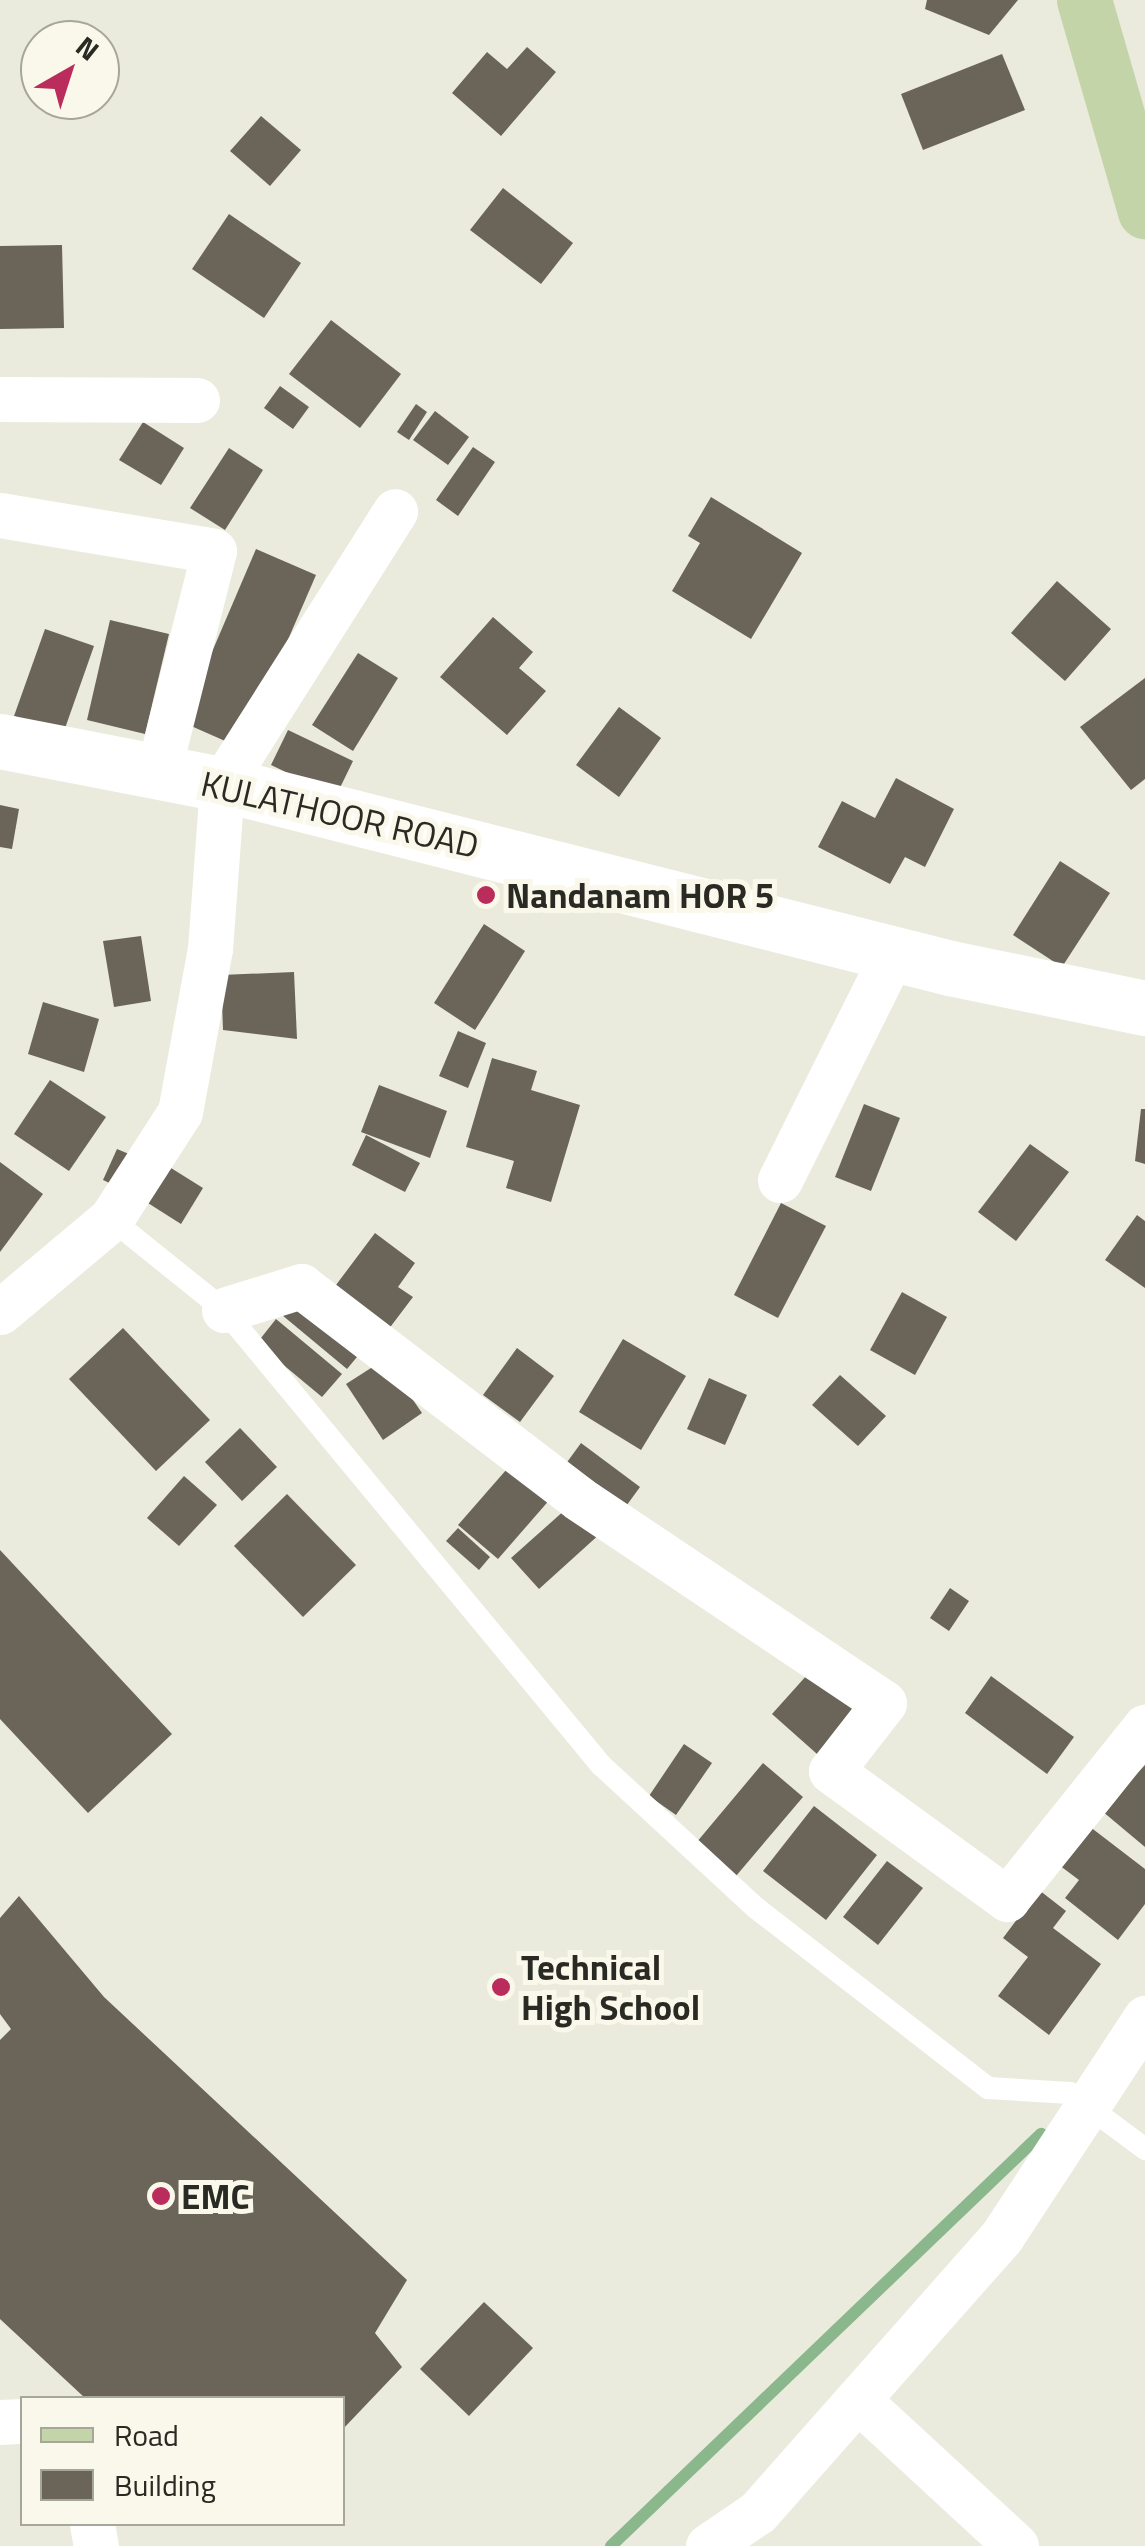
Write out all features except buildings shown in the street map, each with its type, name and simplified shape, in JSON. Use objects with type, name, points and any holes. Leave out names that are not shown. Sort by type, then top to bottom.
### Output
[{"type":"main road","points":[[1084,0],[1144,208]]},
{"type":"main road","name":"KULATHOOR ROAD","points":[[0,741],[222,784],[893,953],[1145,1008]]},
{"type":"street","points":[[0,399],[197,400]]},
{"type":"street","points":[[0,1312],[110,1219],[180,1112],[210,949],[222,784],[395,512]]},
{"type":"street","points":[[0,516],[214,551],[158,772]]},
{"type":"street","points":[[780,1180],[893,953]]},
{"type":"street","points":[[224,1310],[300,1286],[578,1498],[884,1702],[831,1771],[1007,1899],[1145,1727]]},
{"type":"street","points":[[708,2546],[758,2512],[1002,2236],[1145,2018]]},
{"type":"street","points":[[858,2400],[1016,2546]]},
{"type":"lane","points":[[110,1219],[224,1310],[615,1778],[756,1908],[988,2088],[1070,2093],[1145,2149]]},
{"type":"waterway","points":[[611,2546],[1041,2134]]},
{"type":"place","name":"Nandanam HOR 5","points":[[486,895]]},
{"type":"place","name":"Technical High School","points":[[501,1987]]},
{"type":"place","name":"EMC","points":[[161,2196]]}]
